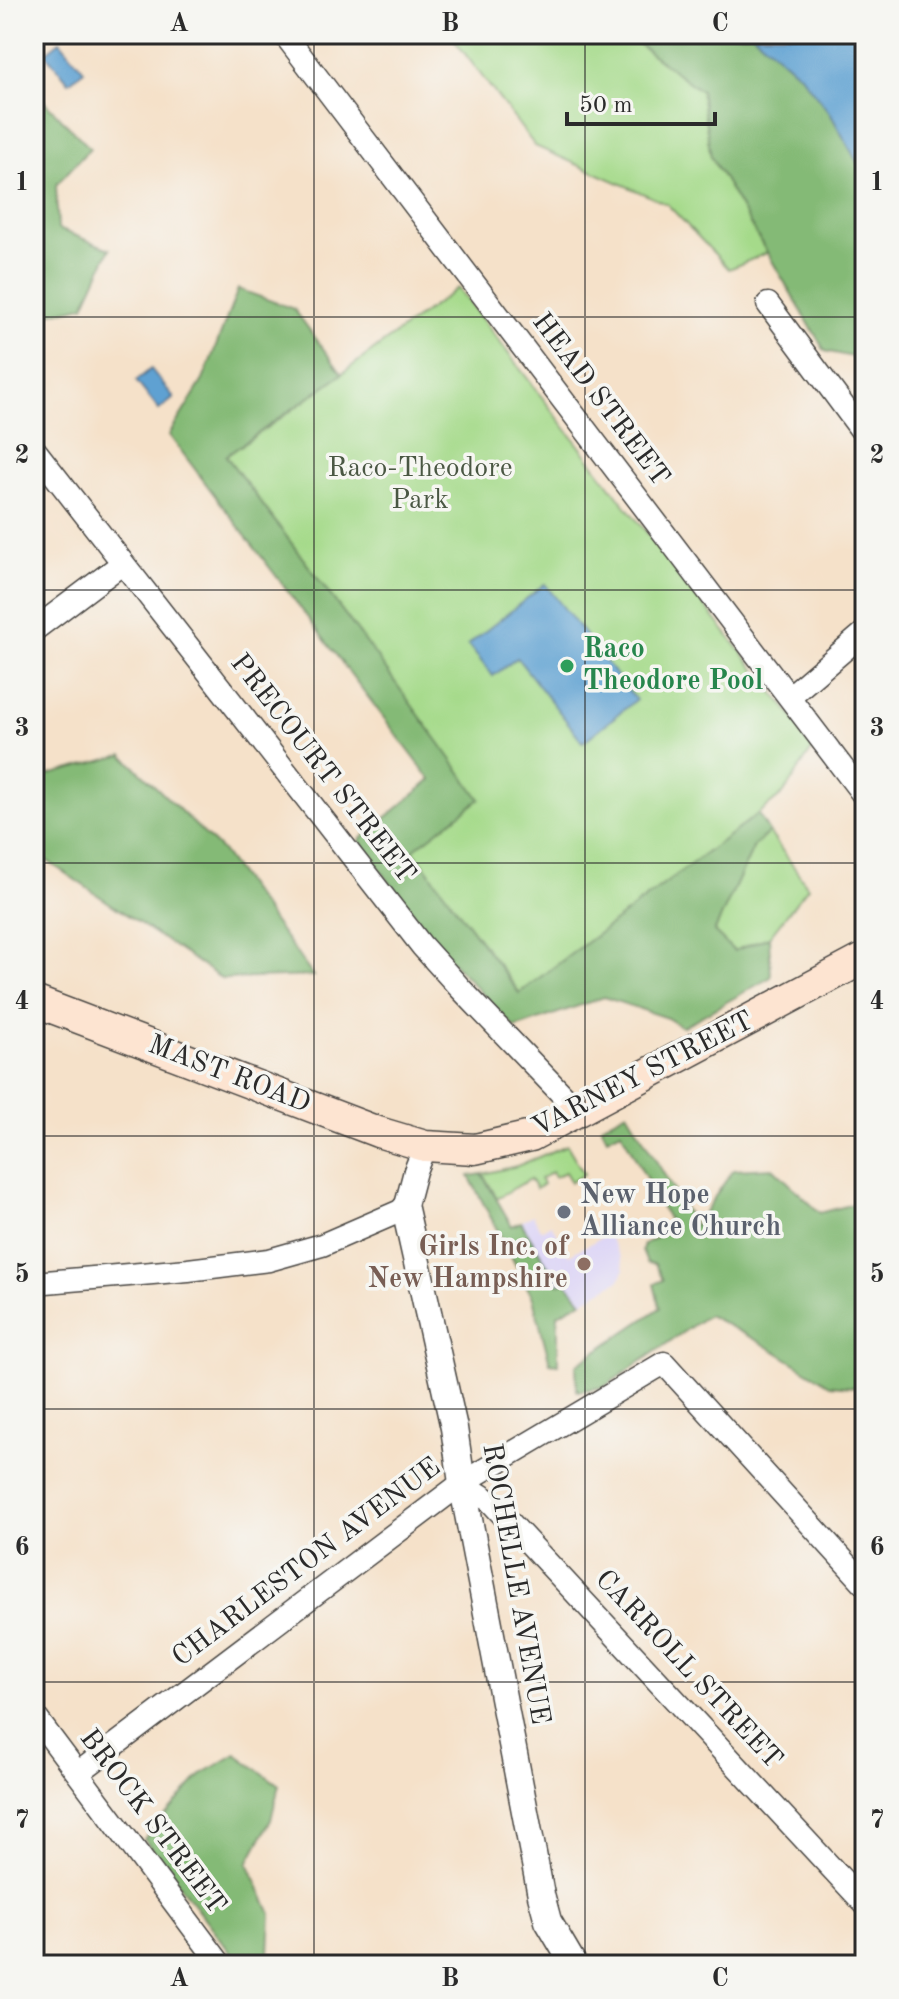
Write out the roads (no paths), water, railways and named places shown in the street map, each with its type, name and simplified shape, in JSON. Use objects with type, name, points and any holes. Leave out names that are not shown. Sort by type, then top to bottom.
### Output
[{"type":"main road","name":"VARNEY STREET","points":[[425,1146],[475,1149],[531,1136],[865,958]]},
{"type":"main road","name":"MAST ROAD","points":[[34,1001],[378,1132],[425,1146]]},
{"type":"street","name":"HEAD STREET","points":[[291,37],[865,797]]},
{"type":"street","points":[[768,304],[865,435]]},
{"type":"street","name":"PRECOURT STREET","points":[[34,449],[422,946],[579,1112]]},
{"type":"street","points":[[34,630],[123,563]]},
{"type":"street","points":[[789,697],[865,632]]},
{"type":"street","points":[[34,1283],[269,1260],[322,1245],[405,1209],[425,1146]]},
{"type":"street","name":"ROCHELLE AVENUE","points":[[405,1209],[454,1428],[541,1895],[548,1921],[574,1965]]},
{"type":"street","name":"CHARLESTON AVENUE","points":[[78,1773],[462,1483],[664,1363],[865,1584]]},
{"type":"street","name":"CARROLL STREET","points":[[462,1483],[490,1501],[865,1904]]},
{"type":"street","name":"BROCK STREET","points":[[34,1715],[221,1965]]},
{"type":"water","points":[[753,34],[865,34],[865,176],[830,113],[800,75]]},
{"type":"water","points":[[60,41],[84,70],[69,82],[45,53]]},
{"type":"water","points":[[151,369],[174,398],[159,410],[136,381]]},
{"type":"water","name":"Raco Theodore Pool","points":[[545,584],[636,700],[583,742],[517,658],[493,676],[468,645]]},
{"type":"place","name":"Raco Theodore Pool","points":[[567,666]]},
{"type":"place","name":"New Hope Alliance Church","points":[[564,1212]]},
{"type":"place","name":"Girls Inc. of New Hampshire","points":[[584,1264]]},
{"type":"park label","name":"Raco-Theodore Park","points":[[420,485]]}]
